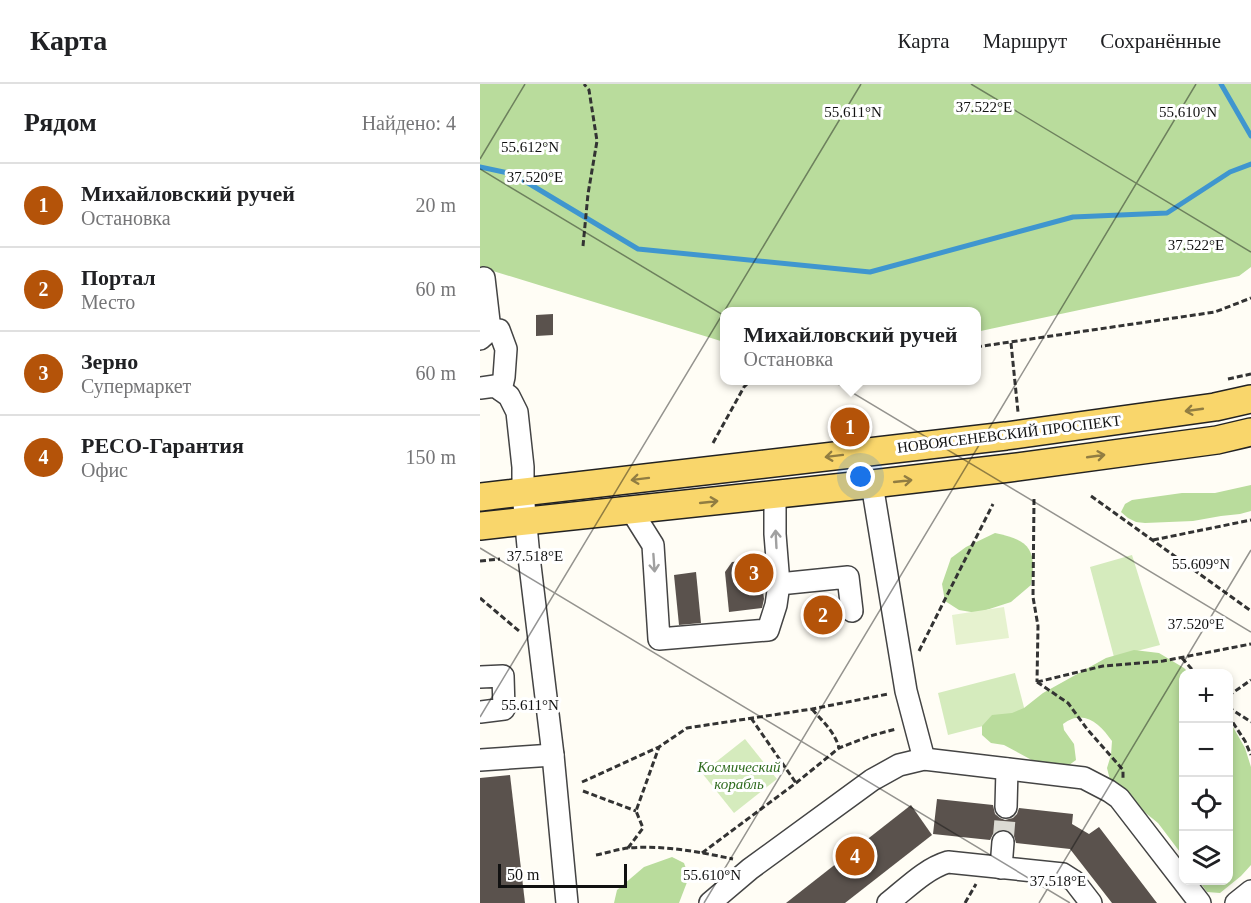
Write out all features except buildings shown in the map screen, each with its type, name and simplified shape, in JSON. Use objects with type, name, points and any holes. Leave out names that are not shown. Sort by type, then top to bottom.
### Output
[{"type":"main road","name":"НОВОЯСЕНЕВСКИЙ ПРОСПЕКТ","points":[[480,497],[1006,436],[1191,410],[1251,399]]},
{"type":"main road","points":[[480,526],[944,476],[1217,440],[1251,432]]},
{"type":"street","points":[[484,278],[485,335],[499,330],[506,349],[501,390]]},
{"type":"street","points":[[480,388],[495,386],[509,396],[517,412],[523,467],[525,522],[553,755],[567,903]]},
{"type":"street","points":[[938,443],[949,449],[954,456],[952,467],[944,476]]},
{"type":"street","points":[[872,484],[906,691],[924,759]]},
{"type":"street","points":[[631,510],[653,545],[659,639],[768,630],[776,605],[779,584],[775,494]]},
{"type":"street","points":[[779,584],[848,577],[852,611]]},
{"type":"street","points":[[480,677],[503,676],[504,709],[480,712]]},
{"type":"street","points":[[480,760],[553,755]]},
{"type":"street","points":[[710,903],[750,869],[872,780],[899,765],[924,759],[1084,778],[1109,791],[1119,798],[1200,903]]},
{"type":"street","points":[[1006,807],[1007,770]]},
{"type":"street","points":[[1001,868],[1003,842]]},
{"type":"street","points":[[888,903],[927,872],[948,862],[1063,874],[1074,881],[1091,903]]},
{"type":"street","points":[[1236,903],[1251,891]]},
{"type":"path","points":[[583,246],[588,194],[597,141],[589,90],[584,84]]},
{"type":"path","points":[[981,347],[1215,312],[1251,298]]},
{"type":"path","points":[[1011,343],[1018,412]]},
{"type":"path","points":[[1228,380],[1251,374]]},
{"type":"path","points":[[713,443],[746,385]]},
{"type":"path","points":[[1091,496],[1251,611]]},
{"type":"path","points":[[1034,499],[1033,597],[1038,626],[1037,682]]},
{"type":"path","points":[[919,652],[993,504]]},
{"type":"path","points":[[1154,540],[1251,520]]},
{"type":"path","points":[[480,561],[500,559]]},
{"type":"path","points":[[480,598],[519,631]]},
{"type":"path","points":[[1037,682],[1103,666],[1182,658],[1251,644]]},
{"type":"path","points":[[1182,658],[1192,669]]},
{"type":"path","points":[[1233,693],[1251,680]]},
{"type":"path","points":[[1037,682],[1068,703],[1087,729],[1123,770],[1124,781],[1119,798]]},
{"type":"path","points":[[582,782],[659,747],[687,728],[812,710],[906,691]]},
{"type":"path","points":[[812,710],[832,732],[839,748]]},
{"type":"path","points":[[1233,710],[1251,722]]},
{"type":"path","points":[[751,717],[796,783]]},
{"type":"path","points":[[1233,723],[1251,755]]},
{"type":"path","points":[[702,853],[839,748],[870,736],[914,724]]},
{"type":"path","points":[[628,848],[643,828],[636,811],[659,747]]},
{"type":"path","points":[[583,791],[636,811]]},
{"type":"path","points":[[596,855],[628,848],[655,848],[702,853],[737,860],[750,869]]},
{"type":"green space","points":[[480,84],[1251,84],[1251,267],[1239,276],[981,331],[981,307],[720,307],[720,341],[480,267]]},
{"type":"green space","points":[[1251,485],[1251,511],[1240,514],[1193,521],[1145,523],[1136,522],[1121,512],[1125,504],[1132,500],[1182,493],[1215,493]]},
{"type":"green space","points":[[995,533],[1016,539],[1028,548],[1033,563],[1031,585],[1011,602],[977,613],[959,610],[945,601],[942,584],[951,558],[966,547]]},
{"type":"green space","points":[[1132,555],[1160,645],[1114,657],[1090,567]]},
{"type":"green space","points":[[1004,607],[1009,638],[956,645],[952,615]]},
{"type":"green space","points":[[1134,650],[1159,653],[1185,669],[1179,669],[1179,851],[1158,823],[1127,798],[1110,780],[1107,768],[1112,741],[1091,720],[1071,719],[1063,724],[1064,730],[1074,744],[1076,760],[1065,768],[1041,765],[1004,745],[991,743],[982,735],[982,726],[992,715],[1012,713],[1024,708],[1043,693],[1106,658]]},
{"type":"green space","points":[[1015,673],[1026,715],[948,735],[938,693]]},
{"type":"green space","points":[[1233,727],[1245,748],[1251,767],[1251,865],[1233,882]]},
{"type":"green space","name":"Космический корабль","points":[[745,739],[777,779],[734,813],[702,773]]},
{"type":"green space","points":[[672,857],[684,863],[689,877],[679,903],[614,903],[617,890],[644,867]]},
{"type":"green space","points":[[1202,885],[1230,885],[1220,893],[1207,892]]},
{"type":"waterway","points":[[1221,84],[1251,136]]},
{"type":"waterway","points":[[480,167],[513,174],[638,249],[870,272],[1073,217],[1167,213],[1230,172],[1251,164]]},
{"type":"tunnel","points":[[1003,842],[1006,807]]},
{"type":"place","name":"Михайловский ручей","points":[[850,427]]},
{"type":"place","name":"Зерно","points":[[754,573]]},
{"type":"place","name":"Портал","points":[[823,615]]},
{"type":"place","name":"РЕСО-Гарантия","points":[[855,856]]}]
